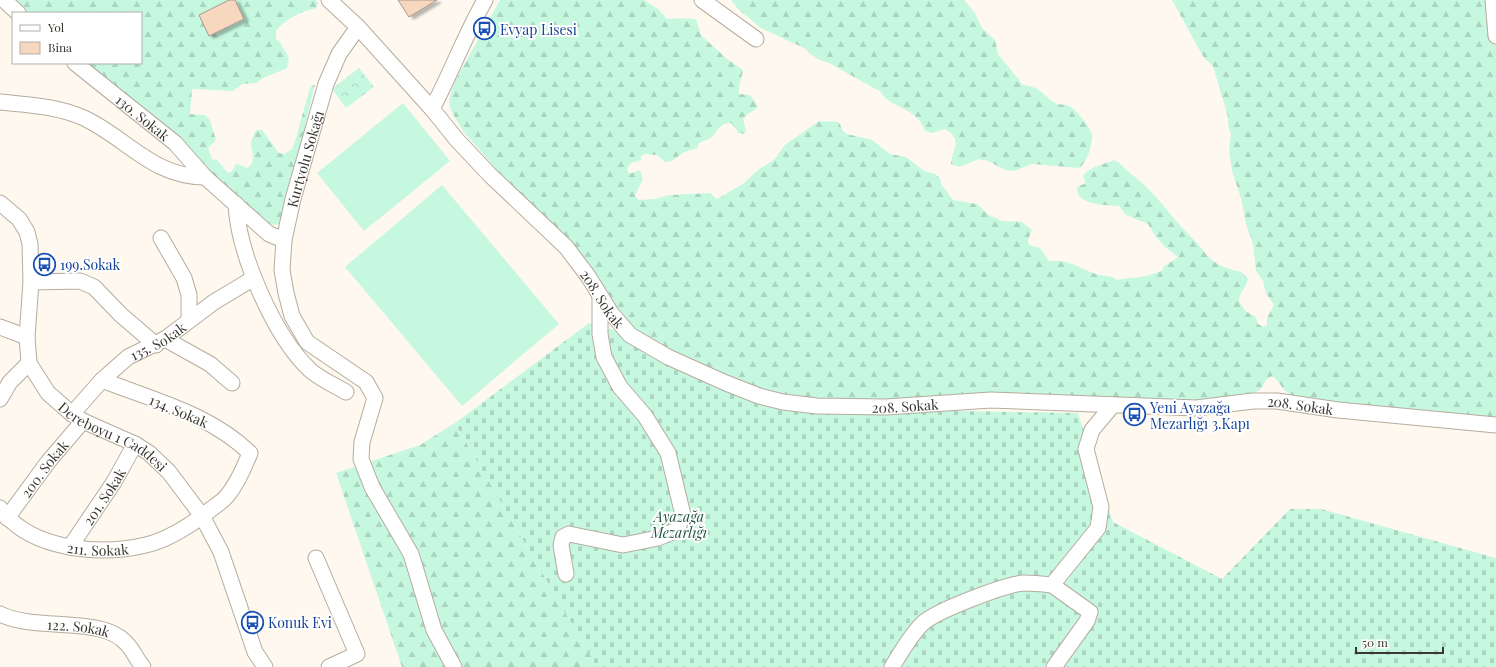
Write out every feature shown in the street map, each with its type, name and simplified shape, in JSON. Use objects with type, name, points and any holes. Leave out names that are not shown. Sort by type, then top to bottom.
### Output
[{"type":"street","points":[[4,0],[17,12]]},
{"type":"street","name":"208. Sokak","points":[[329,0],[358,27],[432,109],[457,140],[490,175],[566,247],[581,265],[611,314],[630,335],[643,344],[726,384],[759,396],[783,402],[817,406],[886,407],[991,400],[1196,408],[1253,401],[1277,401],[1338,410],[1496,425]]},
{"type":"street","points":[[432,109],[485,0]]},
{"type":"street","points":[[702,0],[756,39]]},
{"type":"street","points":[[1493,0],[1496,36]]},
{"type":"street","name":"Kurtyolu Sokağı","points":[[358,27],[339,54],[326,84],[293,199],[284,240],[282,270],[292,316],[307,342],[366,382],[375,398],[362,442],[361,459],[372,487],[411,554],[434,630],[454,667]]},
{"type":"street","name":"130. Sokak","points":[[76,64],[175,144],[205,177]]},
{"type":"street","points":[[0,102],[43,106],[64,110],[84,118],[166,170],[189,177],[205,177],[270,234],[284,240]]},
{"type":"street","name":"Dereboyu 1 Caddesi","points":[[0,203],[19,219],[27,232],[30,244],[31,282],[27,337],[29,363],[48,393],[78,418],[135,444],[149,453],[170,472],[202,516],[221,552],[254,652],[265,667]]},
{"type":"street","points":[[236,204],[239,232],[254,278],[279,328],[300,359],[311,371],[346,392]]},
{"type":"street","points":[[161,238],[184,278],[189,295],[189,319]]},
{"type":"street","name":"135. Sokak","points":[[78,418],[102,380],[128,357],[141,349],[160,342],[189,319],[254,278]]},
{"type":"street","points":[[31,282],[80,281],[94,287],[121,315],[160,342],[210,364],[232,382]]},
{"type":"street","points":[[566,574],[561,545],[563,537],[569,534],[623,545],[658,538],[677,530],[683,515],[668,453],[645,416],[620,387],[604,357],[600,334],[600,297]]},
{"type":"street","points":[[0,327],[27,337]]},
{"type":"street","points":[[0,399],[10,382],[29,363]]},
{"type":"street","name":"134. Sokak","points":[[102,380],[208,422],[237,441],[250,453]]},
{"type":"street","points":[[1052,585],[1098,528],[1101,507],[1086,449],[1092,430],[1113,405]]},
{"type":"street","name":"200. Sokak","points":[[4,513],[48,462],[78,418]]},
{"type":"street","name":"201. Sokak","points":[[70,547],[114,482],[135,444]]},
{"type":"street","name":"211. Sokak","points":[[4,513],[18,528],[40,539],[70,547],[120,548],[146,545],[178,532],[227,497],[243,470],[250,453]]},
{"type":"street","points":[[316,558],[357,654],[329,667]]},
{"type":"street","points":[[892,667],[903,649],[923,623],[986,593],[1023,583],[1052,585],[1090,612],[1087,621],[1054,667]]},
{"type":"street","name":"122. Sokak","points":[[0,614],[11,619],[30,622],[95,626],[112,633],[127,643],[135,664]]},
{"type":"green space","points":[[12,0],[316,0],[318,4],[316,8],[293,16],[276,31],[276,39],[280,42],[289,58],[287,68],[263,78],[257,83],[242,84],[233,91],[192,89],[190,114],[205,115],[210,120],[216,140],[208,148],[212,159],[217,160],[228,173],[232,171],[236,164],[248,168],[251,165],[253,156],[251,143],[256,130],[262,130],[279,153],[284,154],[293,148],[310,88],[315,84],[283,220],[279,224],[274,225],[269,223],[238,200],[85,64],[142,64],[142,12],[26,12]]},
{"type":"green space","points":[[500,0],[644,0],[658,9],[667,19],[696,19],[701,35],[727,59],[743,70],[739,94],[750,95],[758,106],[743,119],[746,131],[744,134],[739,133],[731,123],[727,123],[720,127],[711,138],[698,144],[698,148],[684,152],[672,161],[665,162],[657,155],[645,154],[641,156],[641,160],[631,163],[627,168],[629,174],[640,170],[643,179],[635,196],[639,200],[655,199],[669,195],[710,193],[717,199],[743,184],[759,169],[774,160],[785,145],[819,121],[839,122],[843,131],[847,134],[872,140],[890,154],[906,157],[924,171],[935,174],[940,178],[941,184],[953,200],[977,204],[989,215],[1002,221],[1022,222],[1032,230],[1028,240],[1029,245],[1040,248],[1049,261],[1062,261],[1074,264],[1096,274],[1112,277],[1117,280],[1157,273],[1163,270],[1163,267],[1178,257],[1165,247],[1156,237],[1148,224],[1126,215],[1119,206],[1092,203],[1086,201],[1078,193],[1077,187],[1086,183],[1083,176],[1089,170],[1114,160],[1151,191],[1213,261],[1226,268],[1242,272],[1248,279],[1240,295],[1239,301],[1246,311],[1256,318],[1258,324],[1263,327],[1267,325],[1267,318],[1274,305],[1266,293],[1263,281],[1256,271],[1253,244],[1232,171],[1229,151],[1231,134],[1228,125],[1228,117],[1213,66],[1204,58],[1172,0],[1496,0],[1496,417],[1344,405],[1310,400],[1296,397],[1288,393],[1272,376],[1266,380],[1261,389],[1252,394],[1223,399],[1162,403],[1113,397],[992,394],[902,400],[816,399],[784,395],[761,389],[728,377],[647,340],[624,321],[570,243],[496,169],[463,131],[451,111],[449,100],[455,81]]},
{"type":"green space","points":[[731,0],[964,0],[975,13],[982,28],[995,40],[998,54],[1023,85],[1038,89],[1055,103],[1070,106],[1084,121],[1090,129],[1092,136],[1088,155],[1084,163],[1079,168],[1032,164],[1014,171],[1005,170],[988,161],[979,159],[959,167],[951,164],[956,141],[951,133],[945,129],[932,133],[925,131],[915,116],[890,102],[881,92],[829,63],[820,60],[810,54],[806,49],[761,28],[738,9]]},
{"type":"green space","points":[[359,68],[374,87],[346,108],[332,89]]},
{"type":"green space","points":[[403,103],[450,161],[364,231],[317,173]]},
{"type":"green space","points":[[442,185],[559,324],[462,406],[345,267]]},
{"type":"green space","name":"Ayazağa Mezarlığı","points":[[589,323],[614,330],[686,374],[775,408],[1078,413],[1113,522],[1222,579],[1290,509],[1321,509],[1496,558],[1496,667],[597,667],[455,423]]},
{"type":"green space","points":[[455,423],[597,667],[402,667],[336,473],[420,445]]},
{"type":"building","points":[[229,0],[235,0],[244,19],[209,36],[199,15]]},
{"type":"building","points":[[398,0],[437,0],[409,17]]},
{"type":"place","name":"Evyap Lisesi","points":[[484,29]]},
{"type":"place","name":"199.Sokak","points":[[44,264]]},
{"type":"place","name":"Yeni Ayazağa Mezarlığı 3.Kapı","points":[[1134,415]]},
{"type":"place","name":"Konuk Evi","points":[[252,622]]}]
